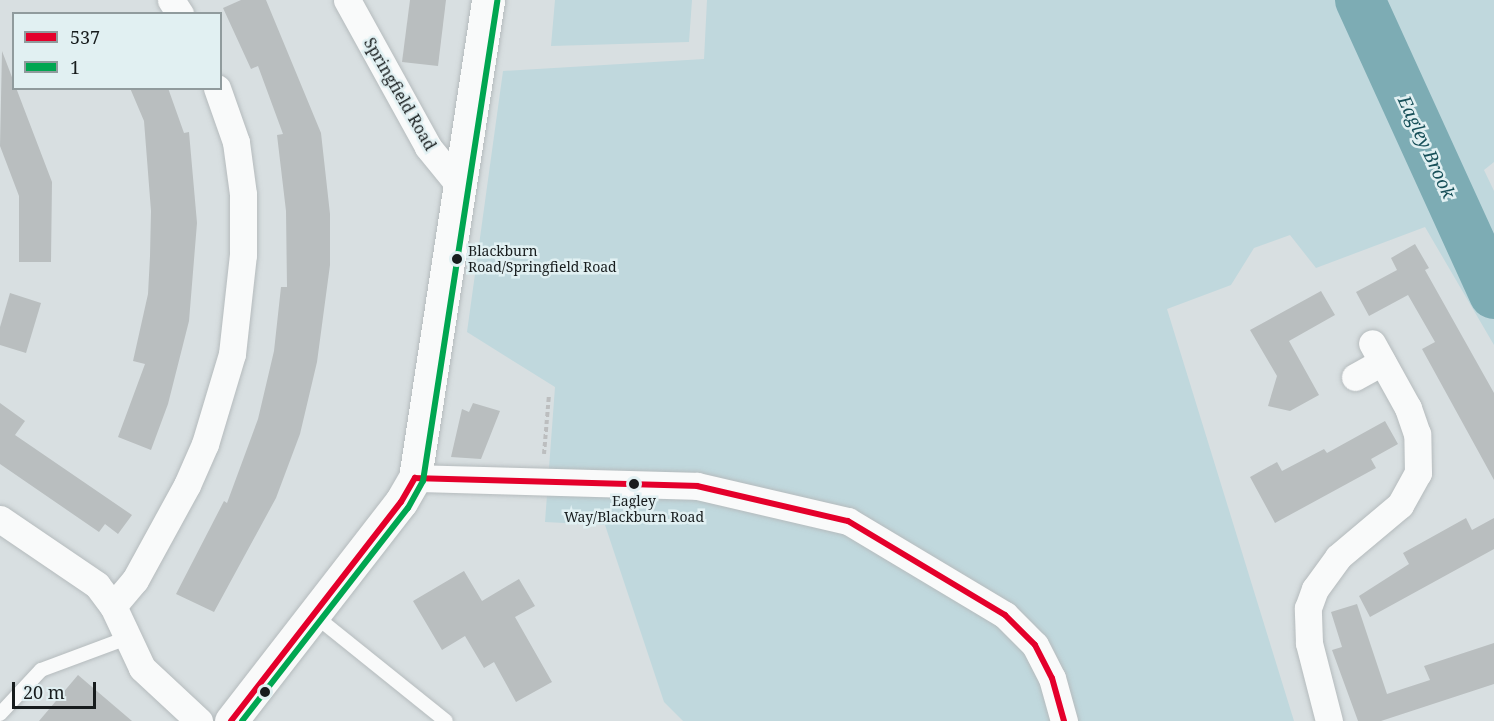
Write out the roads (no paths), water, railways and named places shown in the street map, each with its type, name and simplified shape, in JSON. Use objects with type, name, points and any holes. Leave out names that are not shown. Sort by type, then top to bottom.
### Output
[{"type":"highway","points":[[231,721],[401,502],[415,478],[488,0]]},
{"type":"street","name":"Springfield Road","points":[[347,0],[428,147],[459,185]]},
{"type":"street","points":[[113,606],[135,580],[187,485],[205,444],[232,354],[242,266],[243,194],[236,142],[218,90]]},
{"type":"street","points":[[1329,721],[1309,643],[1308,608],[1315,589],[1338,557],[1400,505],[1418,473],[1417,434],[1408,408],[1377,352],[1354,377]]},
{"type":"street","points":[[415,478],[697,486],[848,521],[1005,615],[1035,645],[1052,678],[1064,721]]},
{"type":"street","points":[[0,519],[97,585],[113,606],[142,668],[199,721]]},
{"type":"lane","points":[[314,615],[446,721]]},
{"type":"lane","points":[[0,714],[40,670],[127,638]]},
{"type":"waterway","name":"Eagley Brook","points":[[1360,0],[1494,294]]},
{"type":"place","name":"Blackburn Road/Springfield Road","points":[[457,259]]},
{"type":"place","name":"Eagley Way/Blackburn Road","points":[[634,484]]}]
